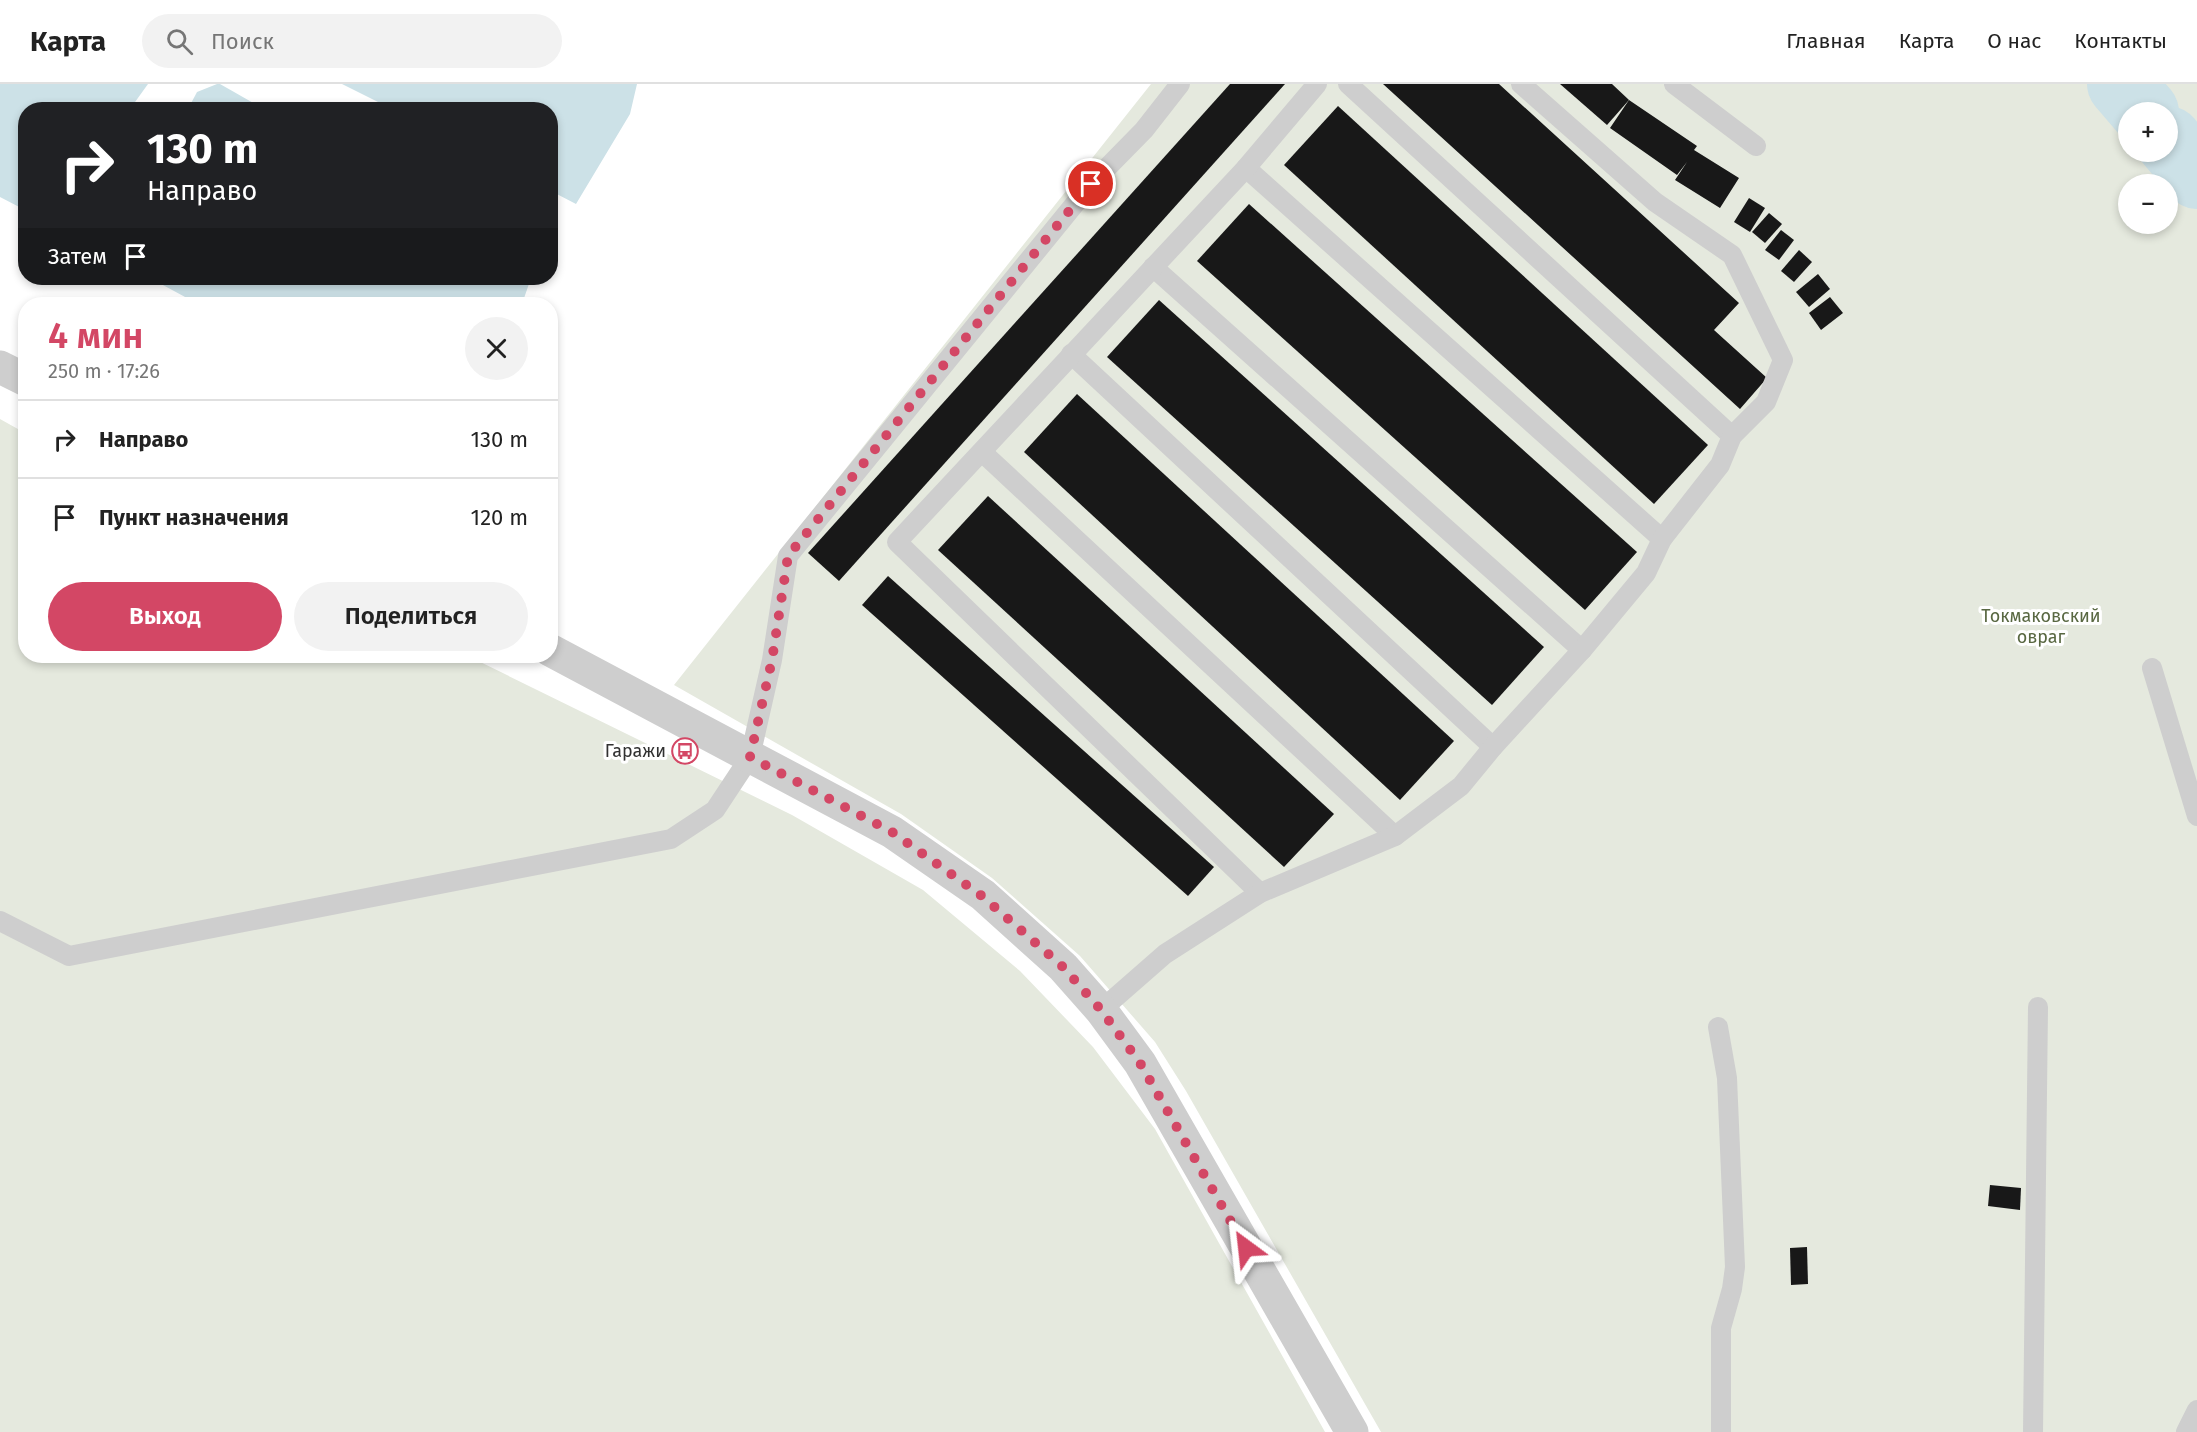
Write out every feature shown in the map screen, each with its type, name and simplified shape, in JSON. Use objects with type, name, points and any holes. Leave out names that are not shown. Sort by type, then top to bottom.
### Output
[{"type":"street","points":[[0,367],[18,376]]},
{"type":"street","points":[[558,654],[892,832],[982,896],[1063,967],[1101,1010],[1140,1063],[1352,1432]]},
{"type":"lane","points":[[0,921],[69,956],[671,839],[715,810],[750,757],[772,660],[788,556],[1091,184],[1144,130],[1180,84]]},
{"type":"lane","points":[[1260,893],[897,542],[1246,168],[1317,84]]},
{"type":"lane","points":[[1348,84],[1731,436]]},
{"type":"lane","points":[[1101,1010],[1165,954],[1260,893],[1395,836],[1461,786],[1493,747],[1582,650],[1646,573],[1662,539],[1720,465],[1731,436],[1766,402],[1783,360],[1732,255],[1655,202],[1521,84]]},
{"type":"lane","points":[[1674,84],[1756,146]]},
{"type":"lane","points":[[1246,168],[1662,539]]},
{"type":"lane","points":[[1153,267],[1582,650]]},
{"type":"lane","points":[[1071,354],[1493,747]]},
{"type":"lane","points":[[982,452],[1395,836]]},
{"type":"lane","points":[[2152,668],[2197,816]]},
{"type":"lane","points":[[2033,1432],[2038,1007]]},
{"type":"lane","points":[[1718,1027],[1727,1078],[1735,1267],[1732,1289],[1721,1328],[1721,1432]]},
{"type":"lane","points":[[2186,1432],[2197,1410]]},
{"type":"green space","name":"Токмаковский овраг","points":[[1151,84],[2197,84],[2197,1432],[1381,1432],[1186,1091],[1155,1042],[1080,956],[992,878],[901,814],[674,685]]},
{"type":"green space","points":[[0,419],[18,429],[18,663],[482,663],[792,815],[923,890],[1020,971],[1093,1047],[1155,1129],[1325,1432],[0,1432]]},
{"type":"shaded area","points":[[0,84],[148,84],[135,102],[18,102],[18,206],[0,197]]},
{"type":"shaded area","points":[[220,84],[252,102],[192,102],[197,92]]},
{"type":"shaded area","points":[[342,84],[637,84],[630,114],[576,204],[558,195],[558,102],[378,102]]},
{"type":"shaded area","points":[[163,285],[529,285],[524,297],[185,297]]},
{"type":"building","points":[[1230,84],[1285,84],[839,581],[808,553]]},
{"type":"building","points":[[1383,84],[1499,84],[1739,303],[1714,330],[1767,378],[1740,409]]},
{"type":"building","points":[[1560,84],[1612,84],[1629,100],[1607,125]]},
{"type":"building","points":[[1629,100],[1697,146],[1694,150],[1739,178],[1720,208],[1675,180],[1687,162],[1677,175],[1610,128]]},
{"type":"building","points":[[1338,106],[1708,445],[1654,504],[1284,165]]},
{"type":"building","points":[[1749,198],[1765,208],[1750,232],[1734,222]]},
{"type":"building","points":[[1249,204],[1637,552],[1585,610],[1197,261]]},
{"type":"building","points":[[1769,213],[1782,224],[1765,243],[1752,232]]},
{"type":"building","points":[[1781,230],[1794,240],[1779,260],[1765,250]]},
{"type":"building","points":[[1799,250],[1812,262],[1794,282],[1781,271]]},
{"type":"building","points":[[1818,274],[1830,289],[1809,307],[1796,292]]},
{"type":"building","points":[[1830,297],[1843,313],[1821,330],[1809,313]]},
{"type":"building","points":[[1159,300],[1544,647],[1492,705],[1107,357]]},
{"type":"building","points":[[1077,394],[1454,741],[1400,800],[1024,452]]},
{"type":"building","points":[[988,496],[1334,814],[1284,867],[938,550]]},
{"type":"building","points":[[888,576],[1214,867],[1188,896],[862,605]]},
{"type":"building","points":[[1990,1185],[2021,1188],[2020,1210],[1988,1206]]},
{"type":"building","points":[[1807,1247],[1808,1284],[1791,1285],[1790,1248]]},
{"type":"waterway","points":[[2121,84],[2136,102]]},
{"type":"waterway","points":[[2178,152],[2197,175]]},
{"type":"place","name":"Гаражи","points":[[685,751]]},
{"type":"route","points":[[1091,184],[788,556],[772,660],[750,757],[892,832],[982,896],[1063,967],[1101,1010],[1140,1063],[1246,1248]]}]
